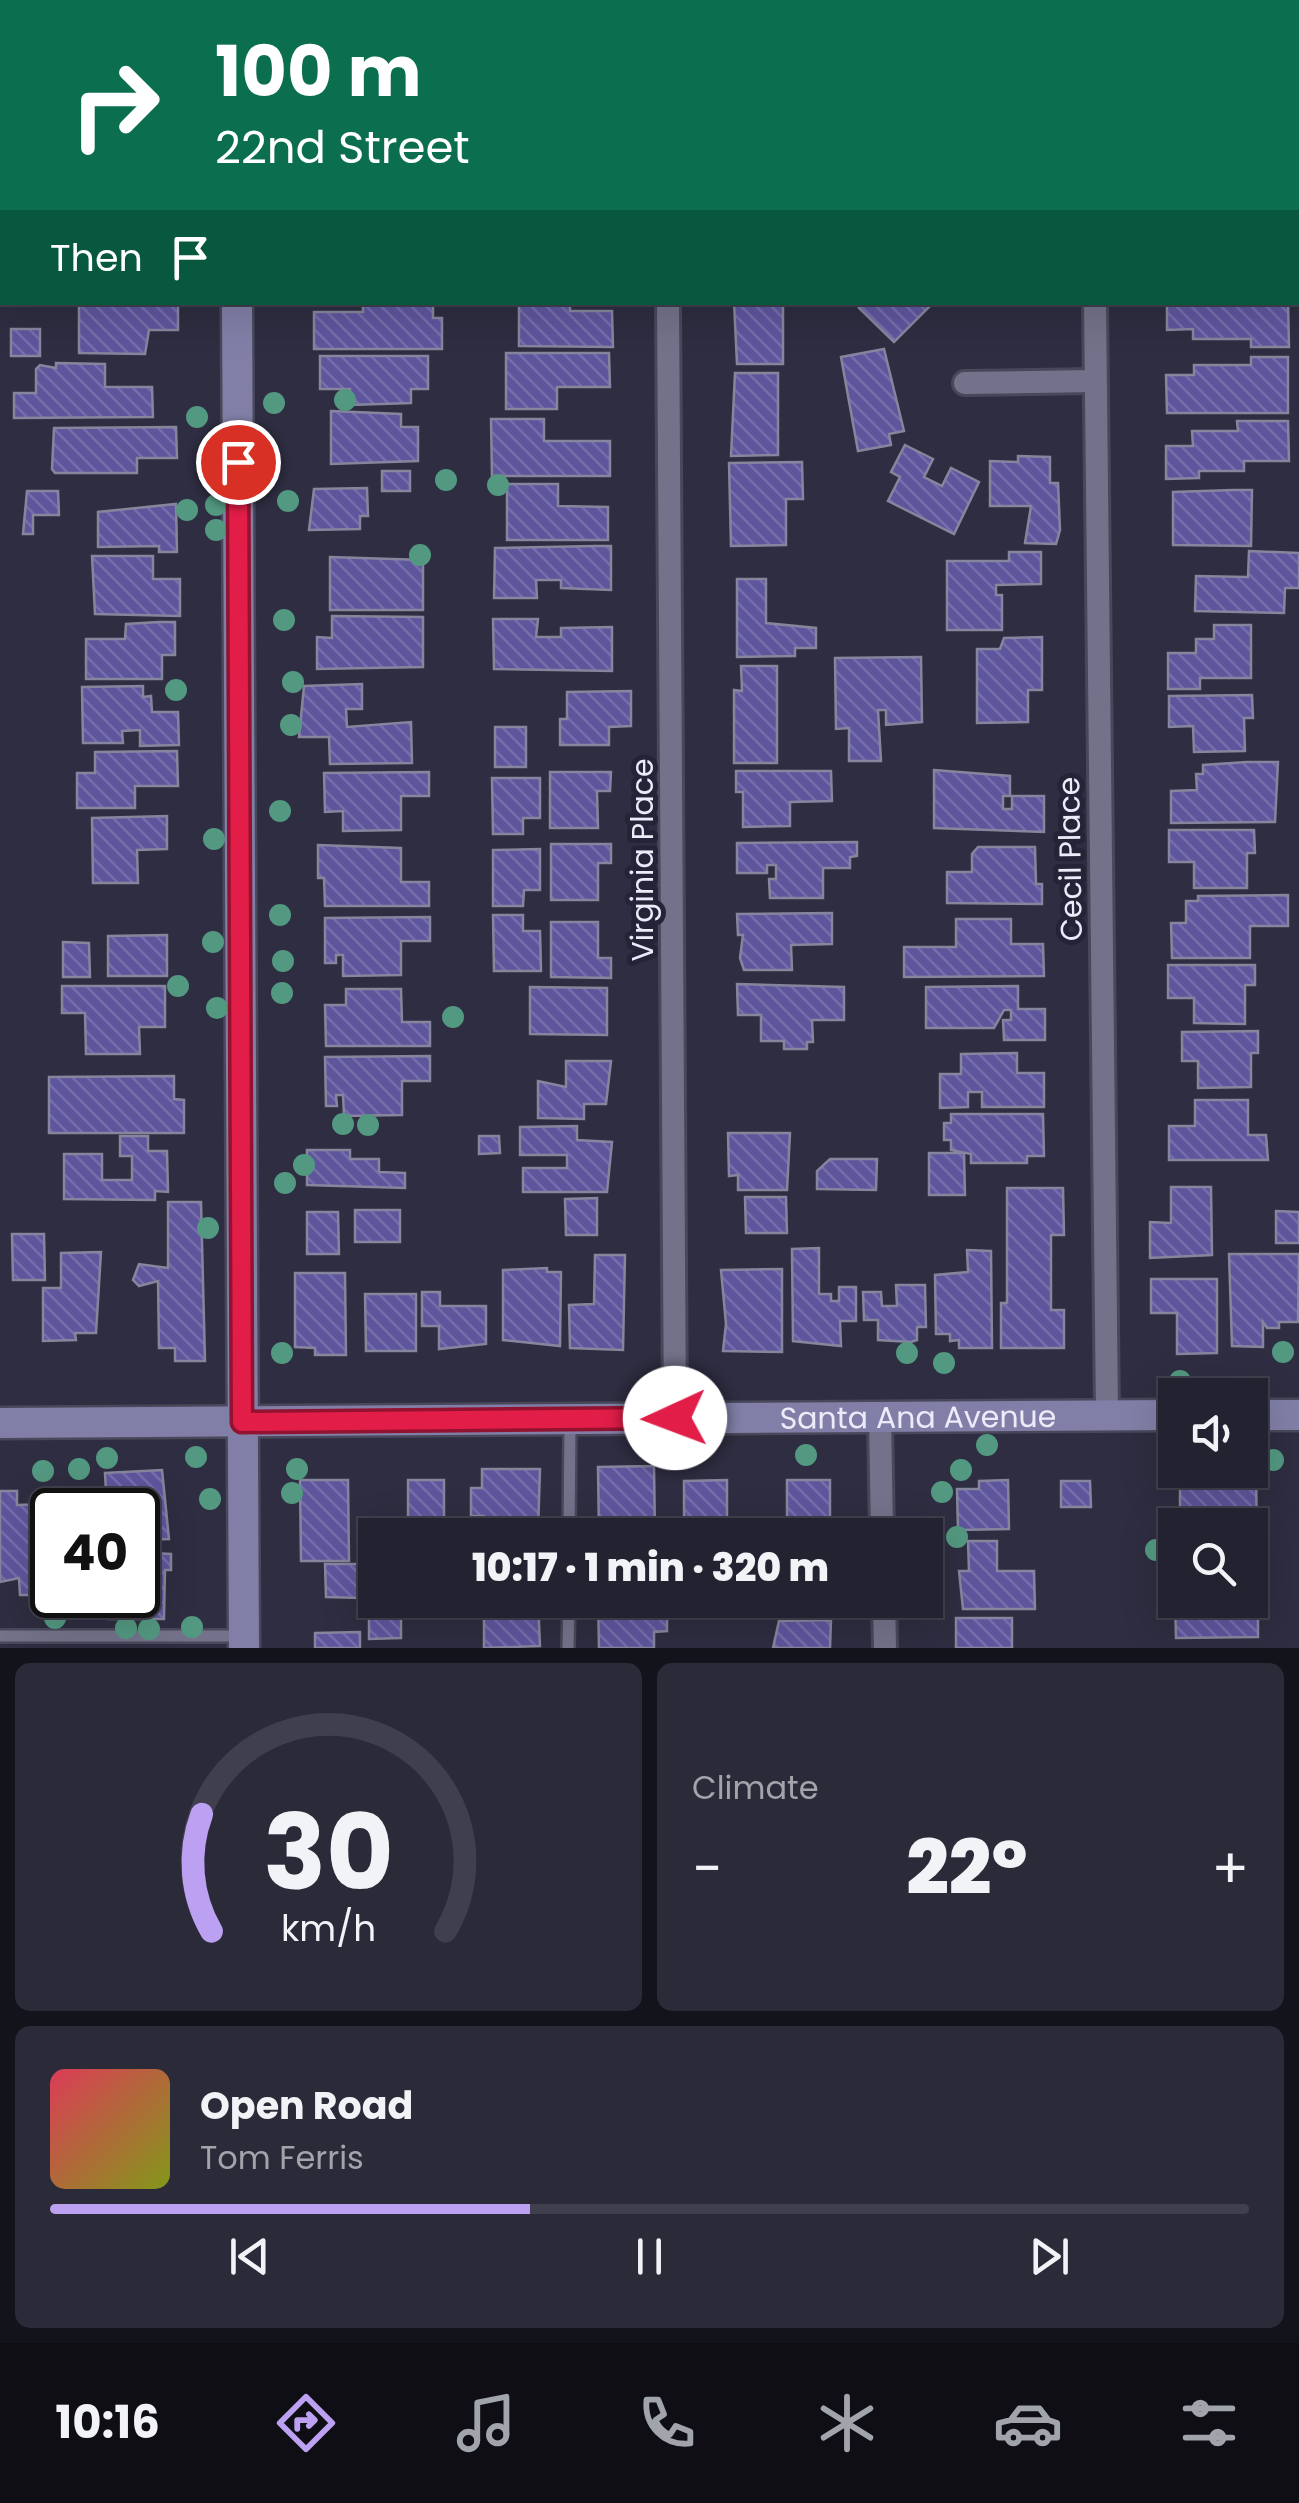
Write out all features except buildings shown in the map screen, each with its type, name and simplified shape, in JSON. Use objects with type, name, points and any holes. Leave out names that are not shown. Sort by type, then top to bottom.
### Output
[{"type":"street","points":[[237,305],[244,1642]]},
{"type":"street","name":"Virginia Place","points":[[668,305],[675,1418]]},
{"type":"street","name":"Cecil Place","points":[[1095,305],[1107,1415]]},
{"type":"street","points":[[965,382],[1095,381]]},
{"type":"street","name":"Santa Ana Avenue","points":[[0,1424],[1158,1415]]},
{"type":"street","points":[[1268,1415],[1299,1415]]},
{"type":"street","points":[[880,1416],[882,1518]]},
{"type":"street","points":[[884,1618],[885,1648]]},
{"type":"lane","points":[[569,1518],[570,1421]]},
{"type":"lane","points":[[568,1648],[569,1618]]},
{"type":"lane","points":[[0,1636],[244,1642]]},
{"type":"route","points":[[238,462],[242,1422],[675,1418]]}]
